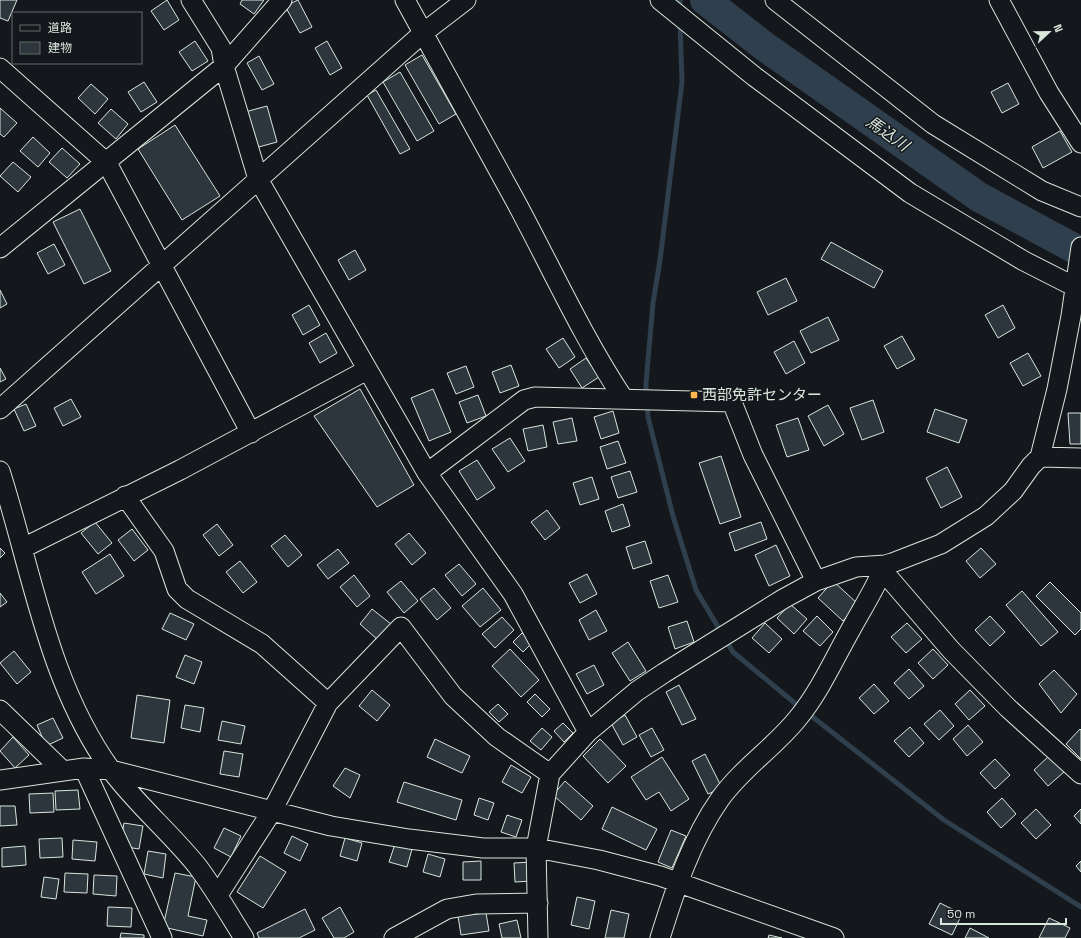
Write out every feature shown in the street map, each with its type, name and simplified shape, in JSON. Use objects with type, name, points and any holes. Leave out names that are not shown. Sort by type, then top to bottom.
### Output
[{"type":"street","points":[[191,0],[221,48],[224,66],[258,179],[427,473],[513,594],[588,732]]},
{"type":"street","points":[[0,248],[107,163],[224,66],[282,0]]},
{"type":"street","points":[[405,0],[515,200],[553,276],[608,376],[629,399]]},
{"type":"street","points":[[0,409],[423,32],[466,0]]},
{"type":"street","points":[[660,0],[755,77],[910,194],[1024,261],[1078,288]]},
{"type":"street","points":[[775,0],[933,124],[1042,191],[1081,207]]},
{"type":"street","points":[[999,0],[1049,93],[1081,143]]},
{"type":"street","points":[[0,68],[107,163],[251,433]]},
{"type":"street","points":[[538,938],[536,848],[550,774],[588,732],[637,691],[783,598],[816,581],[856,567],[884,568],[941,544],[986,516],[1013,492],[1031,466],[1040,457],[1057,389],[1078,288],[1081,247]]},
{"type":"street","points":[[23,548],[251,433],[367,370]]},
{"type":"street","points":[[427,473],[524,400],[535,396],[732,402],[753,455],[816,581]]},
{"type":"street","points":[[1040,457],[1081,458]]},
{"type":"street","points":[[0,471],[50,640],[70,696],[112,770],[197,866],[218,895],[244,938]]},
{"type":"street","points":[[125,496],[164,551],[177,589],[187,599],[262,644],[328,703]]},
{"type":"street","points":[[660,938],[678,882],[702,829],[720,799],[742,773],[798,719],[824,681],[855,621],[879,582],[884,568]]},
{"type":"street","points":[[884,568],[951,650],[1008,708],[1081,774]]},
{"type":"street","points":[[218,895],[272,811],[328,703],[401,627],[454,696],[497,737],[550,774]]},
{"type":"street","points":[[0,710],[63,771]]},
{"type":"street","points":[[84,768],[162,938]]},
{"type":"street","points":[[0,780],[84,768],[112,770],[332,826],[409,839],[483,848],[536,848],[599,860],[660,876],[834,938]]},
{"type":"street","points":[[394,938],[446,909],[476,904],[538,903]]},
{"type":"building","points":[[0,0],[17,0],[8,21],[0,18]]},
{"type":"building","points":[[167,0],[179,20],[164,30],[151,11]]},
{"type":"building","points":[[242,0],[264,0],[254,14],[240,4]]},
{"type":"building","points":[[298,0],[312,27],[300,33],[285,6]]},
{"type":"building","points":[[195,41],[208,61],[192,71],[179,52]]},
{"type":"building","points":[[327,41],[342,68],[330,75],[315,48]]},
{"type":"building","points":[[422,55],[456,114],[439,124],[405,65]]},
{"type":"building","points":[[259,56],[274,84],[262,90],[247,63]]},
{"type":"building","points":[[400,72],[434,131],[417,141],[383,82]]},
{"type":"building","points":[[144,82],[157,102],[141,112],[128,92]]},
{"type":"building","points":[[1008,83],[1019,104],[1002,113],[991,92]]},
{"type":"building","points":[[91,84],[108,99],[95,114],[78,98]]},
{"type":"building","points":[[376,90],[410,149],[400,154],[367,95]]},
{"type":"building","points":[[267,106],[277,142],[255,148],[245,112]]},
{"type":"building","points":[[0,108],[17,123],[4,137],[0,134]]},
{"type":"building","points":[[111,109],[128,124],[116,139],[98,123]]},
{"type":"building","points":[[175,125],[220,196],[182,220],[138,149]]},
{"type":"building","points":[[1060,131],[1072,152],[1043,168],[1032,147]]},
{"type":"building","points":[[33,137],[50,153],[38,167],[20,151]]},
{"type":"building","points":[[62,148],[80,164],[67,178],[49,162]]},
{"type":"building","points":[[13,162],[31,177],[18,192],[0,176]]},
{"type":"building","points":[[80,209],[111,271],[84,284],[53,222]]},
{"type":"building","points":[[831,242],[883,271],[874,288],[821,259]]},
{"type":"building","points":[[54,244],[65,265],[48,274],[37,253]]},
{"type":"building","points":[[355,250],[366,270],[349,280],[338,260]]},
{"type":"building","points":[[786,278],[797,301],[768,315],[757,292]]},
{"type":"building","points":[[0,290],[7,304],[0,308]]},
{"type":"building","points":[[309,305],[320,325],[303,335],[292,315]]},
{"type":"building","points":[[1003,305],[1015,328],[998,338],[985,315]]},
{"type":"building","points":[[828,317],[839,340],[811,353],[800,331]]},
{"type":"building","points":[[326,333],[337,353],[320,363],[309,343]]},
{"type":"building","points":[[902,336],[915,359],[897,369],[884,346]]},
{"type":"building","points":[[563,338],[575,357],[559,368],[546,349]]},
{"type":"building","points":[[794,341],[805,363],[786,374],[774,352]]},
{"type":"building","points":[[1028,353],[1041,376],[1023,386],[1010,363]]},
{"type":"building","points":[[586,358],[599,377],[582,388],[570,369]]},
{"type":"building","points":[[511,365],[519,386],[500,393],[492,372]]},
{"type":"building","points":[[466,366],[474,387],[456,394],[447,373]]},
{"type":"building","points":[[0,368],[6,379],[0,382]]},
{"type":"building","points":[[360,389],[414,485],[377,507],[314,416]]},
{"type":"building","points":[[433,389],[451,432],[429,441],[411,398]]},
{"type":"building","points":[[478,395],[486,416],[467,423],[459,402]]},
{"type":"building","points":[[71,399],[81,417],[63,426],[54,408]]},
{"type":"building","points":[[873,400],[884,432],[862,440],[850,408]]},
{"type":"building","points":[[26,404],[36,426],[24,431],[14,409]]},
{"type":"building","points":[[828,405],[844,434],[824,446],[808,416]]},
{"type":"building","points":[[935,409],[967,420],[959,443],[927,432]]},
{"type":"building","points":[[613,411],[619,433],[601,439],[594,417]]},
{"type":"building","points":[[1068,413],[1081,413],[1081,444],[1070,444]]},
{"type":"building","points":[[572,418],[577,441],[558,444],[553,422]]},
{"type":"building","points":[[798,418],[809,450],[787,457],[776,425]]},
{"type":"building","points":[[543,425],[547,447],[528,451],[523,429]]},
{"type":"building","points":[[510,438],[525,461],[508,472],[492,449]]},
{"type":"building","points":[[618,441],[626,463],[607,469],[600,447]]},
{"type":"building","points":[[721,456],[741,517],[720,524],[699,463]]},
{"type":"building","points":[[477,460],[495,488],[477,500],[459,471]]},
{"type":"building","points":[[947,467],[962,497],[941,508],[926,478]]},
{"type":"building","points":[[630,471],[637,492],[618,498],[611,477]]},
{"type":"building","points":[[592,477],[599,499],[580,505],[573,483]]},
{"type":"building","points":[[623,504],[630,526],[612,532],[605,511]]},
{"type":"building","points":[[547,510],[560,528],[545,540],[531,522]]},
{"type":"building","points":[[95,522],[112,543],[98,554],[81,533]]},
{"type":"building","points":[[761,522],[767,539],[735,551],[729,533]]},
{"type":"building","points":[[217,524],[233,545],[219,556],[203,535]]},
{"type":"building","points":[[132,529],[148,550],[134,561],[118,540]]},
{"type":"building","points":[[409,533],[426,553],[412,565],[395,544]]},
{"type":"building","points":[[285,535],[302,555],[288,567],[271,546]]},
{"type":"building","points":[[645,541],[652,563],[633,569],[626,547]]},
{"type":"building","points":[[776,545],[790,576],[769,586],[755,555]]},
{"type":"building","points":[[0,548],[5,553],[0,558]]},
{"type":"building","points":[[981,548],[996,564],[980,578],[966,561]]},
{"type":"building","points":[[338,549],[349,563],[328,579],[317,565]]},
{"type":"building","points":[[110,554],[124,576],[96,594],[82,572]]},
{"type":"building","points":[[240,561],[257,582],[243,593],[226,572]]},
{"type":"building","points":[[459,564],[476,584],[462,596],[445,575]]},
{"type":"building","points":[[587,574],[597,594],[580,603],[569,583]]},
{"type":"building","points":[[354,575],[370,596],[357,607],[340,587]]},
{"type":"building","points":[[668,575],[678,602],[659,608],[650,581]]},
{"type":"building","points":[[401,581],[418,601],[404,613],[387,592]]},
{"type":"building","points":[[833,581],[858,604],[843,621],[818,598]]},
{"type":"building","points":[[1050,582],[1081,613],[1081,629],[1075,635],[1036,596]]},
{"type":"building","points":[[434,588],[451,608],[437,620],[420,599]]},
{"type":"building","points":[[483,588],[501,610],[480,627],[462,606]]},
{"type":"building","points":[[1022,591],[1058,632],[1041,646],[1006,605]]},
{"type":"building","points":[[0,593],[7,602],[0,607]]},
{"type":"building","points":[[790,604],[807,619],[794,634],[777,618]]},
{"type":"building","points":[[372,609],[391,624],[378,640],[360,624]]},
{"type":"building","points":[[596,610],[607,631],[589,640],[579,620]]},
{"type":"building","points":[[170,613],[194,624],[186,640],[162,629]]},
{"type":"building","points":[[817,616],[833,632],[820,646],[803,631]]},
{"type":"building","points":[[990,616],[1005,632],[990,646],[975,630]]},
{"type":"building","points":[[502,617],[514,630],[495,648],[482,634]]},
{"type":"building","points":[[687,621],[694,642],[675,649],[668,627]]},
{"type":"building","points":[[765,623],[782,639],[769,653],[752,638]]},
{"type":"building","points":[[907,623],[922,639],[906,653],[891,637]]},
{"type":"building","points":[[522,633],[532,643],[523,652],[513,642]]},
{"type":"building","points":[[628,642],[646,671],[630,681],[612,653]]},
{"type":"building","points":[[510,649],[539,680],[521,697],[492,666]]},
{"type":"building","points":[[933,649],[948,665],[933,679],[918,663]]},
{"type":"building","points":[[14,651],[31,672],[17,684],[0,663]]},
{"type":"building","points":[[185,655],[202,662],[194,684],[176,677]]},
{"type":"building","points":[[594,665],[604,685],[587,694],[576,674]]},
{"type":"building","points":[[909,669],[924,686],[909,699],[894,683]]},
{"type":"building","points":[[1054,670],[1077,694],[1061,713],[1039,684]]},
{"type":"building","points":[[874,684],[889,701],[874,714],[859,698]]},
{"type":"building","points":[[679,685],[696,719],[682,725],[666,692]]},
{"type":"building","points":[[372,690],[390,705],[377,721],[359,706]]},
{"type":"building","points":[[970,690],[985,706],[969,720],[955,704]]},
{"type":"building","points":[[535,694],[550,709],[542,717],[527,702]]},
{"type":"building","points":[[137,695],[170,700],[164,743],[131,738]]},
{"type":"building","points":[[498,704],[508,714],[499,722],[489,712]]},
{"type":"building","points":[[185,705],[204,708],[200,732],[181,728]]},
{"type":"building","points":[[940,710],[954,726],[939,740],[924,724]]},
{"type":"building","points":[[625,715],[637,737],[623,745],[611,723]]},
{"type":"building","points":[[53,718],[63,738],[46,746],[37,725]]},
{"type":"building","points":[[222,721],[245,726],[241,744],[218,740]]},
{"type":"building","points":[[563,723],[573,733],[564,742],[554,731]]},
{"type":"building","points":[[968,725],[983,742],[967,756],[953,739]]},
{"type":"building","points":[[910,727],[924,743],[909,757],[894,741]]},
{"type":"building","points":[[542,728],[552,737],[541,750],[530,741]]},
{"type":"building","points":[[652,728],[664,750],[651,757],[639,735]]},
{"type":"building","points":[[1080,729],[1081,730],[1081,759],[1066,744]]},
{"type":"building","points":[[13,737],[29,755],[15,768],[0,751]]},
{"type":"building","points":[[435,739],[470,756],[462,773],[427,757]]},
{"type":"building","points":[[600,739],[626,766],[608,783],[583,756]]},
{"type":"building","points":[[224,751],[243,754],[239,777],[220,774]]},
{"type":"building","points":[[705,754],[722,788],[708,794],[692,761]]},
{"type":"building","points":[[1049,756],[1064,772],[1048,786],[1034,770]]},
{"type":"building","points":[[662,757],[689,799],[671,811],[659,792],[646,800],[631,777]]},
{"type":"building","points":[[995,759],[1010,775],[995,789],[980,773]]},
{"type":"building","points":[[511,765],[531,777],[522,793],[502,782]]},
{"type":"building","points":[[345,768],[360,775],[350,798],[333,786]]},
{"type":"building","points":[[565,781],[593,806],[581,820],[553,795]]},
{"type":"building","points":[[404,782],[462,800],[456,820],[397,802]]},
{"type":"building","points":[[78,790],[80,809],[56,810],[55,791]]},
{"type":"building","points":[[53,793],[54,812],[30,813],[29,794]]},
{"type":"building","points":[[479,798],[494,803],[488,820],[474,815]]},
{"type":"building","points":[[1002,798],[1016,814],[1001,828],[987,812]]},
{"type":"building","points":[[0,806],[15,806],[17,825],[0,826]]},
{"type":"building","points":[[612,807],[657,829],[646,850],[602,829]]},
{"type":"building","points":[[1036,809],[1051,825],[1036,839],[1021,823]]},
{"type":"building","points":[[1081,809],[1081,824],[1074,816]]},
{"type":"building","points":[[507,815],[522,820],[516,837],[501,832]]},
{"type":"building","points":[[124,823],[143,826],[139,849],[120,846]]},
{"type":"building","points":[[224,828],[241,836],[231,857],[214,848]]},
{"type":"building","points":[[671,830],[686,836],[672,868],[658,862]]},
{"type":"building","points":[[292,836],[308,844],[300,861],[284,853]]},
{"type":"building","points":[[62,838],[63,857],[40,858],[39,839]]},
{"type":"building","points":[[345,838],[362,843],[357,861],[340,856]]},
{"type":"building","points":[[73,840],[97,842],[95,861],[72,859]]},
{"type":"building","points":[[395,844],[412,849],[407,867],[389,862]]},
{"type":"building","points":[[25,846],[26,865],[2,867],[2,848]]},
{"type":"building","points":[[148,851],[166,854],[163,878],[144,874]]},
{"type":"building","points":[[428,854],[445,859],[440,877],[423,872]]},
{"type":"building","points":[[260,856],[286,872],[263,908],[237,892]]},
{"type":"building","points":[[481,861],[481,880],[463,880],[463,862]]},
{"type":"building","points":[[1081,861],[1081,872],[1076,866]]},
{"type":"building","points":[[532,862],[532,881],[515,882],[514,863]]},
{"type":"building","points":[[65,873],[88,874],[87,893],[64,892]]},
{"type":"building","points":[[175,873],[196,877],[188,916],[207,920],[203,936],[163,927]]},
{"type":"building","points":[[94,875],[117,876],[116,896],[93,894]]},
{"type":"building","points":[[44,877],[59,879],[56,899],[41,897]]},
{"type":"building","points":[[577,897],[595,901],[589,929],[571,925]]},
{"type":"building","points":[[940,903],[962,914],[952,935],[929,924]]},
{"type":"building","points":[[108,907],[132,908],[131,927],[107,926]]},
{"type":"building","points":[[340,907],[354,932],[344,938],[334,938],[322,918]]},
{"type":"building","points":[[305,909],[315,930],[299,938],[259,938],[257,933]]},
{"type":"building","points":[[611,910],[629,914],[624,938],[605,938]]},
{"type":"building","points":[[486,913],[489,931],[461,935],[458,916]]},
{"type":"building","points":[[1049,918],[1070,928],[1065,938],[1039,938]]},
{"type":"building","points":[[517,920],[521,938],[502,938],[499,924]]},
{"type":"building","points":[[970,928],[989,938],[965,938]]},
{"type":"building","points":[[121,933],[144,935],[144,938],[120,938]]},
{"type":"building","points":[[769,935],[782,938],[768,938]]},
{"type":"waterway","points":[[680,0],[680,10]]},
{"type":"waterway","name":"馬込川","points":[[705,0],[764,46],[979,197],[1081,252]]},
{"type":"waterway","points":[[646,396],[653,303],[660,260],[682,82],[680,22]]},
{"type":"waterway","points":[[647,404],[648,417],[673,516],[696,590],[733,652],[791,700],[944,820],[1081,907]]},
{"type":"place","name":"西部免許センター","points":[[694,395]]}]
